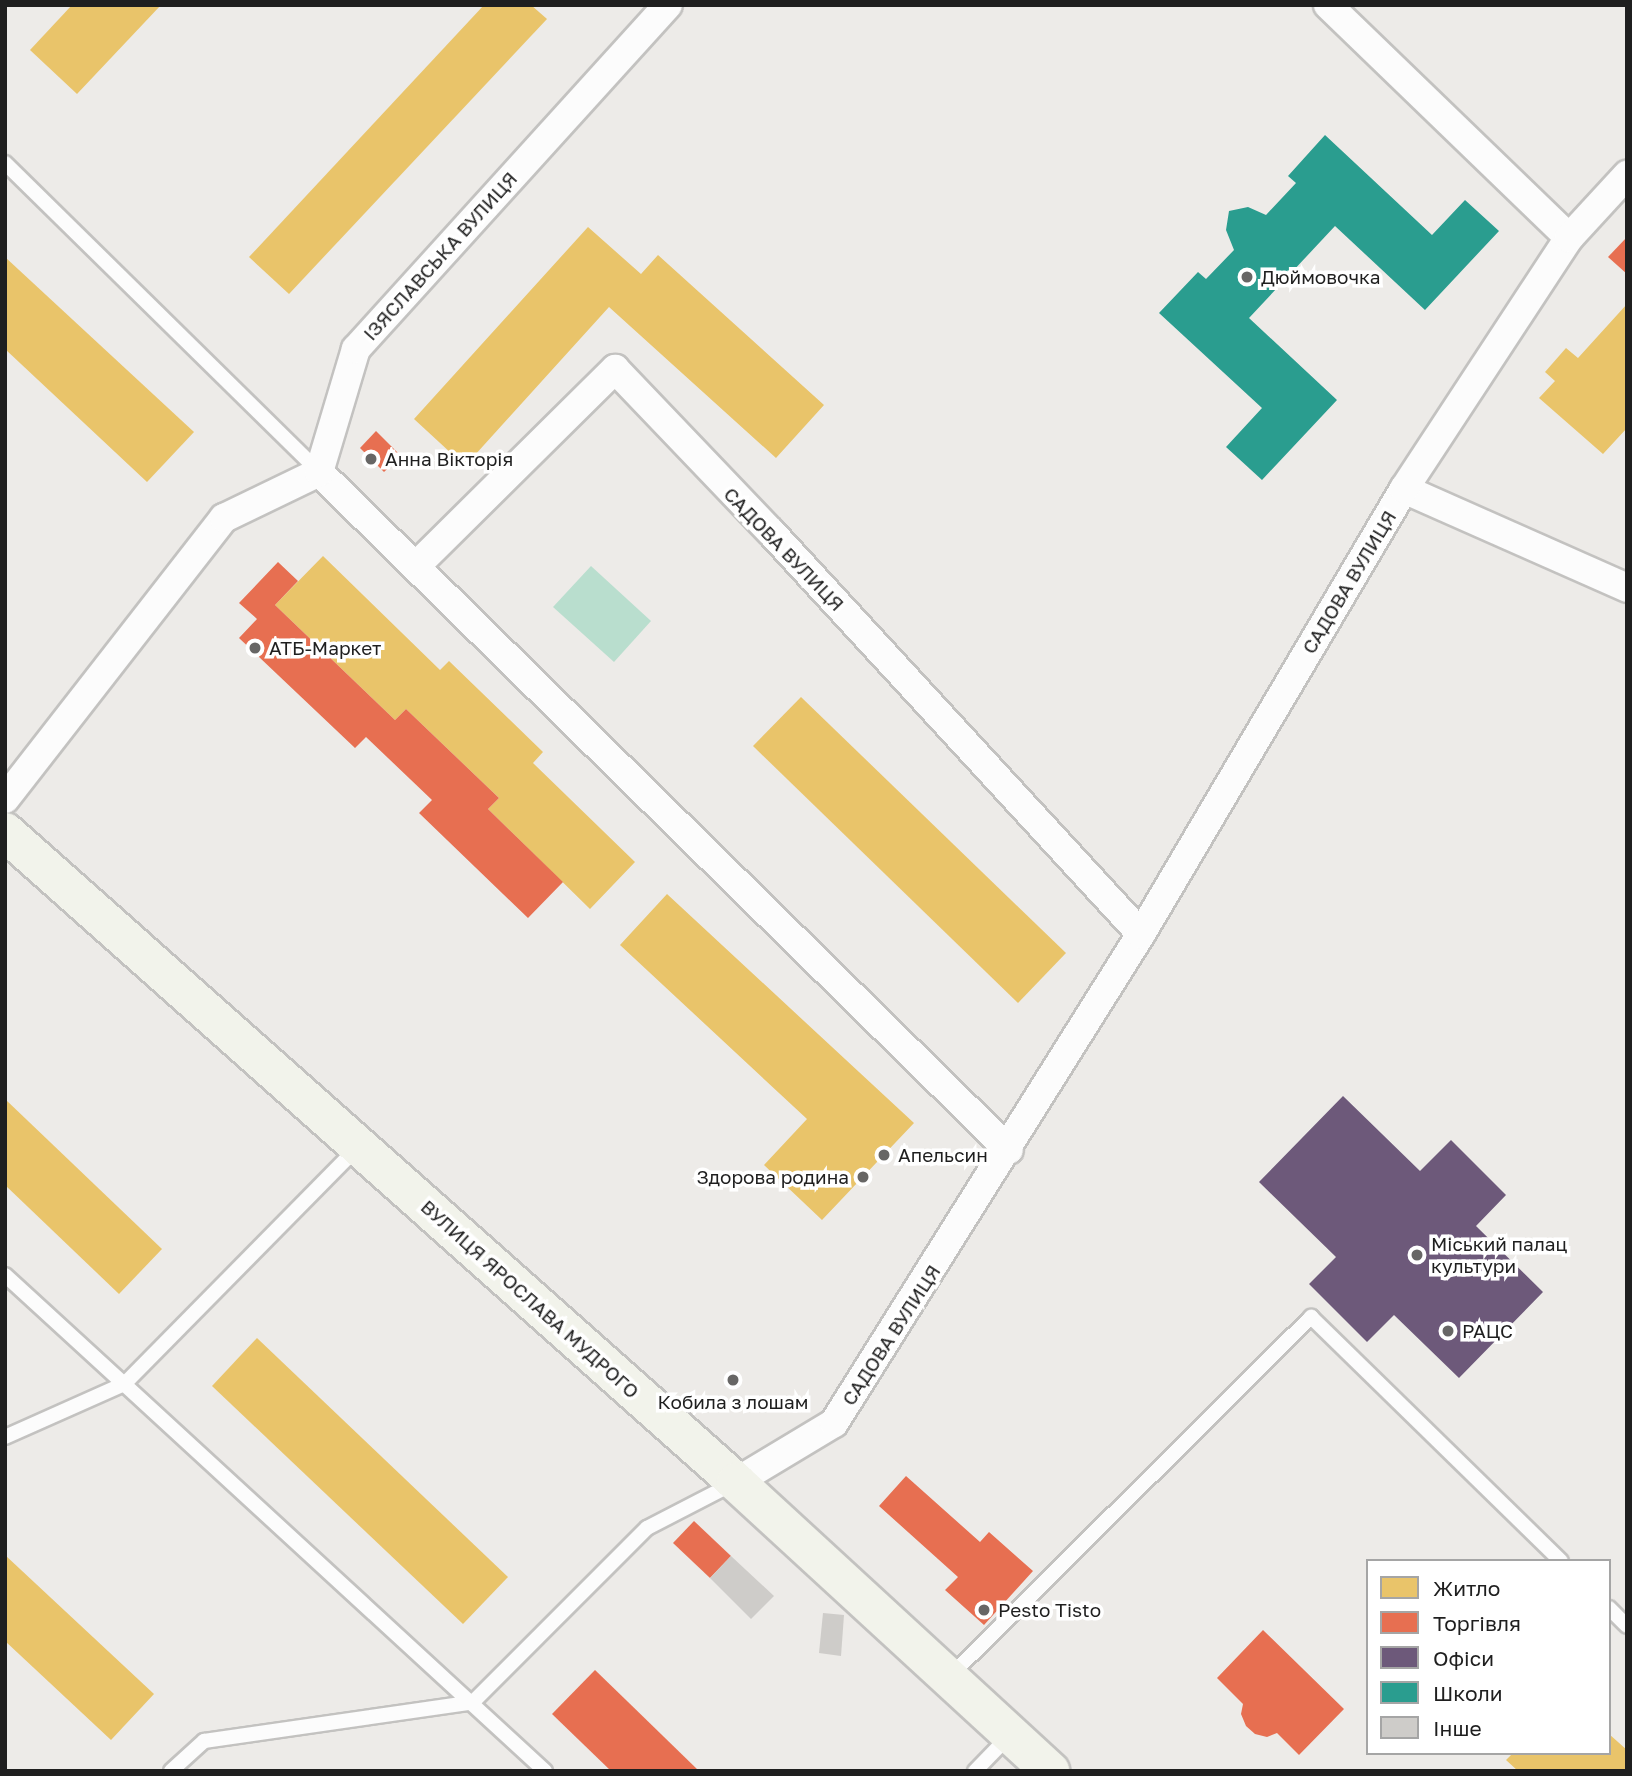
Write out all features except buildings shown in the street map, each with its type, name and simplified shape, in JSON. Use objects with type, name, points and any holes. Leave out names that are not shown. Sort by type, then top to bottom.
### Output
[{"type":"street","points":[[1328,5],[1569,238]]},
{"type":"street","name":"ІЗЯСЛАВСЬКА ВУЛИЦЯ","points":[[319,472],[356,349],[664,7]]},
{"type":"street","name":"САДОВА ВУЛИЦЯ","points":[[736,1482],[834,1423],[1009,1150],[1141,934],[1404,489],[1569,238],[1627,175]]},
{"type":"street","name":"САДОВА ВУЛИЦЯ","points":[[417,565],[615,369],[771,532],[1141,934]]},
{"type":"street","points":[[5,799],[224,518],[319,472],[417,565],[1009,1150]]},
{"type":"street","points":[[1404,489],[1627,588]]},
{"type":"street","name":"ВУЛИЦЯ ЯРОСЛАВА МУДРОГО","points":[[5,832],[736,1482],[1050,1771]]},
{"type":"lane","points":[[5,163],[319,472]]},
{"type":"lane","points":[[5,1437],[124,1384],[359,1147]]},
{"type":"lane","points":[[5,1275],[473,1702],[545,1771]]},
{"type":"lane","points":[[948,1678],[1311,1317],[1559,1559]]},
{"type":"lane","points":[[171,1771],[204,1741],[473,1702],[647,1528],[736,1482]]},
{"type":"lane","points":[[1611,1610],[1627,1626]]},
{"type":"lane","points":[[975,1771],[1010,1735]]},
{"type":"green space","points":[[591,566],[651,621],[614,662],[553,607]]},
{"type":"place","name":"Дюймовочка","points":[[1247,277]]},
{"type":"place","name":"Анна Вікторія","points":[[371,459]]},
{"type":"place","name":"АТБ-Маркет","points":[[255,648]]},
{"type":"place","name":"Апельсин","points":[[884,1155]]},
{"type":"place","name":"Здорова родина","points":[[863,1177]]},
{"type":"place","name":"Міський палац культури","points":[[1417,1255]]},
{"type":"place","name":"РАЦС","points":[[1448,1331]]},
{"type":"place","name":"Кобила з лошам","points":[[733,1380]]},
{"type":"place","name":"Pesto Tisto","points":[[984,1610]]}]
